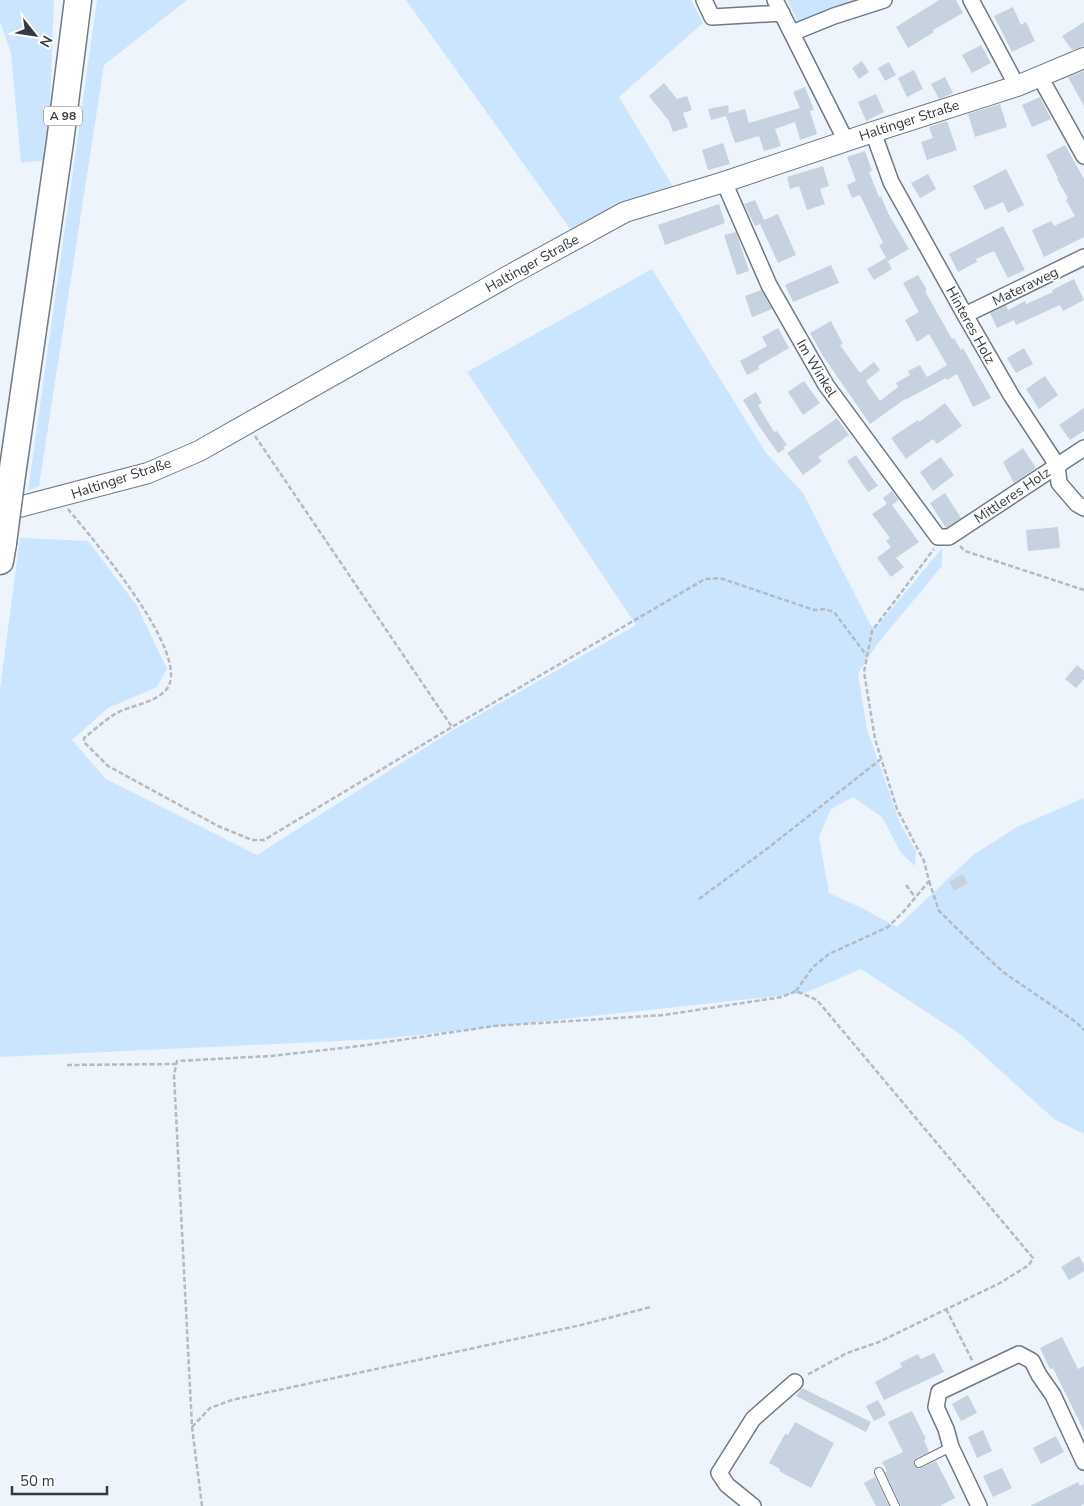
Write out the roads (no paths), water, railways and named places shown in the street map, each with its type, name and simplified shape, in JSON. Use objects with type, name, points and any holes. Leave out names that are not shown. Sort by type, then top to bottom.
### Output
[{"type":"highway","name":"A 98","points":[[1,552],[60,142],[78,0]]},
{"type":"street","points":[[704,0],[712,17],[778,6],[846,141]]},
{"type":"street","points":[[792,33],[834,16],[884,0]]},
{"type":"street","points":[[972,0],[1017,86]]},
{"type":"street","name":"Haltinger Straße","points":[[0,512],[148,473],[199,451],[518,270],[625,212],[724,182],[1017,86],[1084,58]]},
{"type":"street","points":[[1040,77],[1084,156]]},
{"type":"street","name":"Hinteres Holz","points":[[872,132],[891,182],[1011,395],[1057,465],[1059,483],[1077,504],[1084,508]]},
{"type":"street","name":"Im Winkel","points":[[724,182],[769,285],[826,385],[943,537]]},
{"type":"street","name":"Materaweg","points":[[965,315],[1084,258]]},
{"type":"street","name":"Mittleres Holz","points":[[943,537],[1084,448]]},
{"type":"street","points":[[979,1506],[951,1447],[946,1429],[936,1407],[939,1392],[1020,1354],[1032,1361],[1053,1395],[1084,1462]]},
{"type":"street","points":[[753,1506],[728,1485],[719,1473],[754,1419],[795,1382]]},
{"type":"lane","points":[[919,1463],[951,1447]]},
{"type":"lane","points":[[879,1472],[895,1506]]}]
